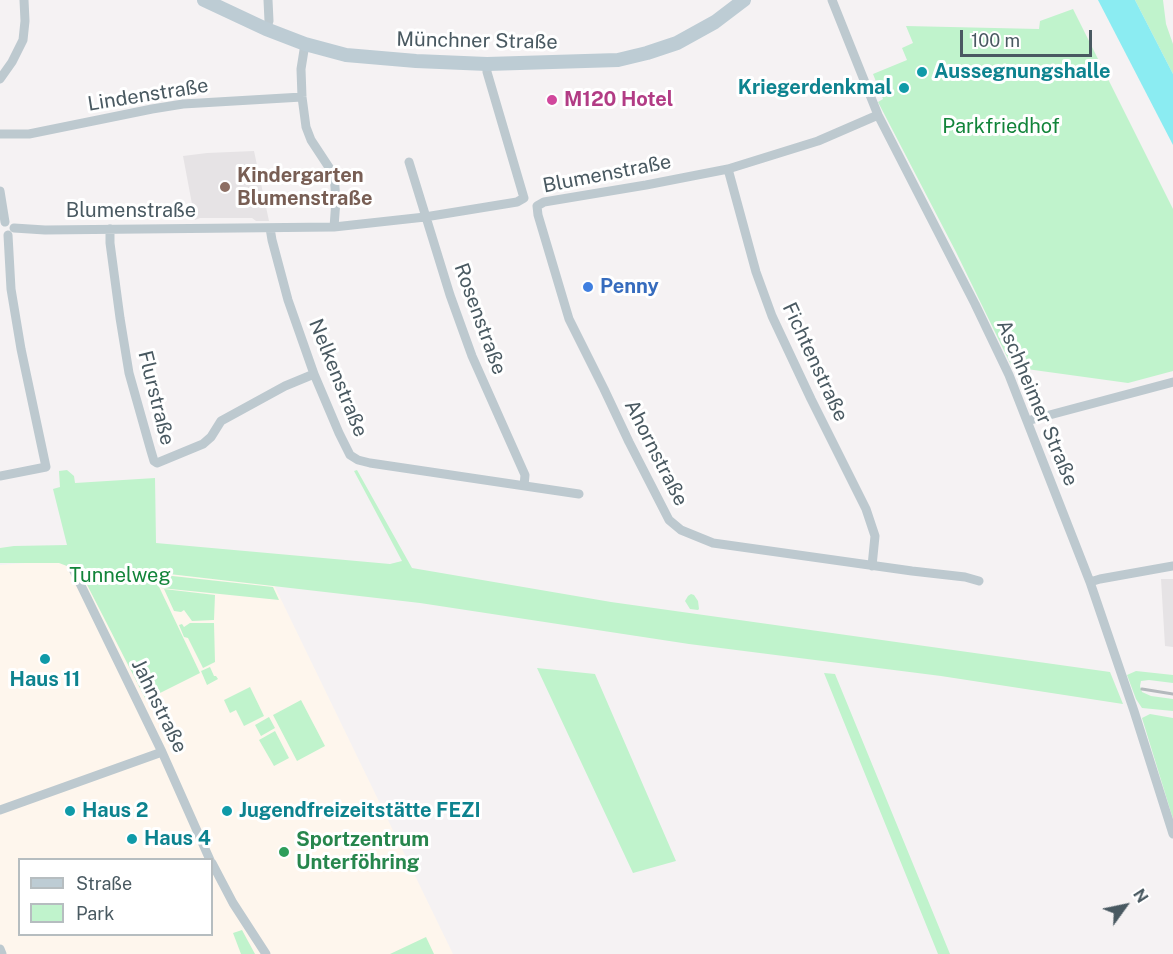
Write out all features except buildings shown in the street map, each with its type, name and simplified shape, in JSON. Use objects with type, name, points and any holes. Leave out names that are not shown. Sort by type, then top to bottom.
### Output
[{"type":"main road","name":"Münchner Straße","points":[[204,0],[305,44],[346,55],[487,64],[618,60],[647,53],[676,43],[715,22],[744,0]]},
{"type":"street","points":[[0,79],[23,40],[24,0]]},
{"type":"street","points":[[267,29],[268,0]]},
{"type":"street","name":"Aschheimer Straße","points":[[832,0],[878,116],[1009,375],[1090,582],[1173,834]]},
{"type":"street","points":[[305,44],[301,69],[306,127],[311,140],[334,175],[336,200],[334,228]]},
{"type":"street","points":[[487,64],[487,72],[524,198]]},
{"type":"street","name":"Lindenstraße","points":[[0,134],[29,134],[152,108],[183,104],[302,97]]},
{"type":"street","name":"Blumenstraße","points":[[11,232],[23,230],[334,228],[425,217],[517,202],[524,198],[537,206],[551,201],[728,169],[819,141],[878,116]]},
{"type":"street","name":"Rosenstraße","points":[[409,162],[472,356],[525,475],[524,486]]},
{"type":"street","name":"Fichtenstraße","points":[[728,169],[756,272],[772,316],[866,509],[874,536],[872,566]]},
{"type":"street","points":[[0,191],[2,232],[11,232],[13,299],[21,349],[46,467],[0,476]]},
{"type":"street","name":"Ahornstraße","points":[[537,206],[569,319],[669,520],[686,533],[713,543],[965,577],[979,581]]},
{"type":"street","name":"Nelkenstraße","points":[[270,228],[288,300],[314,374],[351,455],[358,460],[579,494]]},
{"type":"street","name":"Flurstraße","points":[[110,229],[129,373],[154,461],[159,464],[203,444],[211,437],[221,421],[285,386],[314,374]]},
{"type":"street","points":[[1027,421],[1173,382]]},
{"type":"street","points":[[1090,582],[1173,566]]},
{"type":"street","name":"Jahnstraße","points":[[73,569],[162,752],[210,858]]},
{"type":"street","points":[[0,810],[162,752]]},
{"type":"street","name":"Jahnstraße","points":[[213,865],[233,903],[266,954]]},
{"type":"street","points":[[0,949],[2,954]]},
{"type":"shaded area","name":"Kindergarten Blumenstraße","points":[[254,151],[269,221],[256,221],[252,218],[200,218],[195,220],[183,156]]},
{"type":"shaded area","points":[[65,560],[274,585],[453,954],[0,954],[0,565]]},
{"type":"shaded area","points":[[1161,579],[1173,579],[1173,647],[1165,646]]},
{"type":"green space","points":[[1135,0],[1163,0],[1166,24],[1173,44],[1173,74]]},
{"type":"green space","name":"Parkfriedhof","points":[[1073,9],[1173,209],[1173,371],[1128,383],[1012,367],[956,252],[878,102],[883,99],[873,74],[907,60],[902,48],[913,43],[906,26],[1039,29],[1040,21]]},
{"type":"green space","name":"Tunnelweg","points":[[67,470],[74,476],[75,483],[155,478],[156,543],[390,564],[402,561],[354,471],[357,470],[412,568],[611,602],[1110,672],[1123,704],[941,676],[689,644],[420,603],[152,572],[200,673],[146,700],[80,571],[59,563],[0,563],[0,548],[67,545],[53,489],[60,487],[59,471]]},
{"type":"green space","points":[[154,574],[273,587],[279,600],[161,588]]},
{"type":"green space","points":[[164,589],[215,595],[214,620],[192,621],[184,610],[174,611]]},
{"type":"green space","points":[[691,594],[698,601],[698,610],[690,609],[685,601]]},
{"type":"green space","points":[[190,623],[214,623],[215,662],[203,668],[179,625],[182,624],[184,627]]},
{"type":"green space","points":[[210,667],[218,679],[207,685],[201,671]]},
{"type":"green space","points":[[537,668],[595,674],[676,861],[633,873]]},
{"type":"green space","points":[[1136,671],[1173,675],[1173,683],[1149,680],[1141,681],[1140,686],[1142,692],[1151,696],[1173,699],[1173,711],[1142,708],[1127,675]]},
{"type":"green space","points":[[824,673],[835,674],[950,954],[938,954]]},
{"type":"green space","points":[[250,687],[264,716],[244,726],[236,710],[230,713],[224,700]]},
{"type":"green space","points":[[301,700],[325,746],[297,761],[273,715]]},
{"type":"green space","points":[[1150,714],[1173,718],[1173,819],[1142,718]]},
{"type":"green space","points":[[269,717],[275,728],[261,736],[255,725]]},
{"type":"green space","points":[[275,731],[289,758],[274,766],[259,740]]},
{"type":"green space","points":[[242,930],[255,954],[241,954],[233,933]]},
{"type":"green space","points":[[426,937],[434,954],[390,954]]},
{"type":"water","points":[[1098,0],[1135,0],[1173,74],[1173,145]]},
{"type":"railway","points":[[1142,689],[1173,694]]},
{"type":"place","name":"Aussegnungshalle","points":[[922,72]]},
{"type":"place","name":"Kriegerdenkmal","points":[[904,88]]},
{"type":"place","name":"M120 Hotel","points":[[552,100]]},
{"type":"place","name":"Kindergarten Blumenstraße","points":[[225,187]]},
{"type":"place","name":"Penny","points":[[588,287]]},
{"type":"place","name":"Haus 11","points":[[45,659]]},
{"type":"place","name":"Haus 2","points":[[70,811]]},
{"type":"place","name":"Jugendfreizeitstätte FEZI","points":[[227,811]]},
{"type":"place","name":"Haus 4","points":[[132,839]]},
{"type":"place","name":"Sportzentrum Unterföhring","points":[[284,852]]}]
